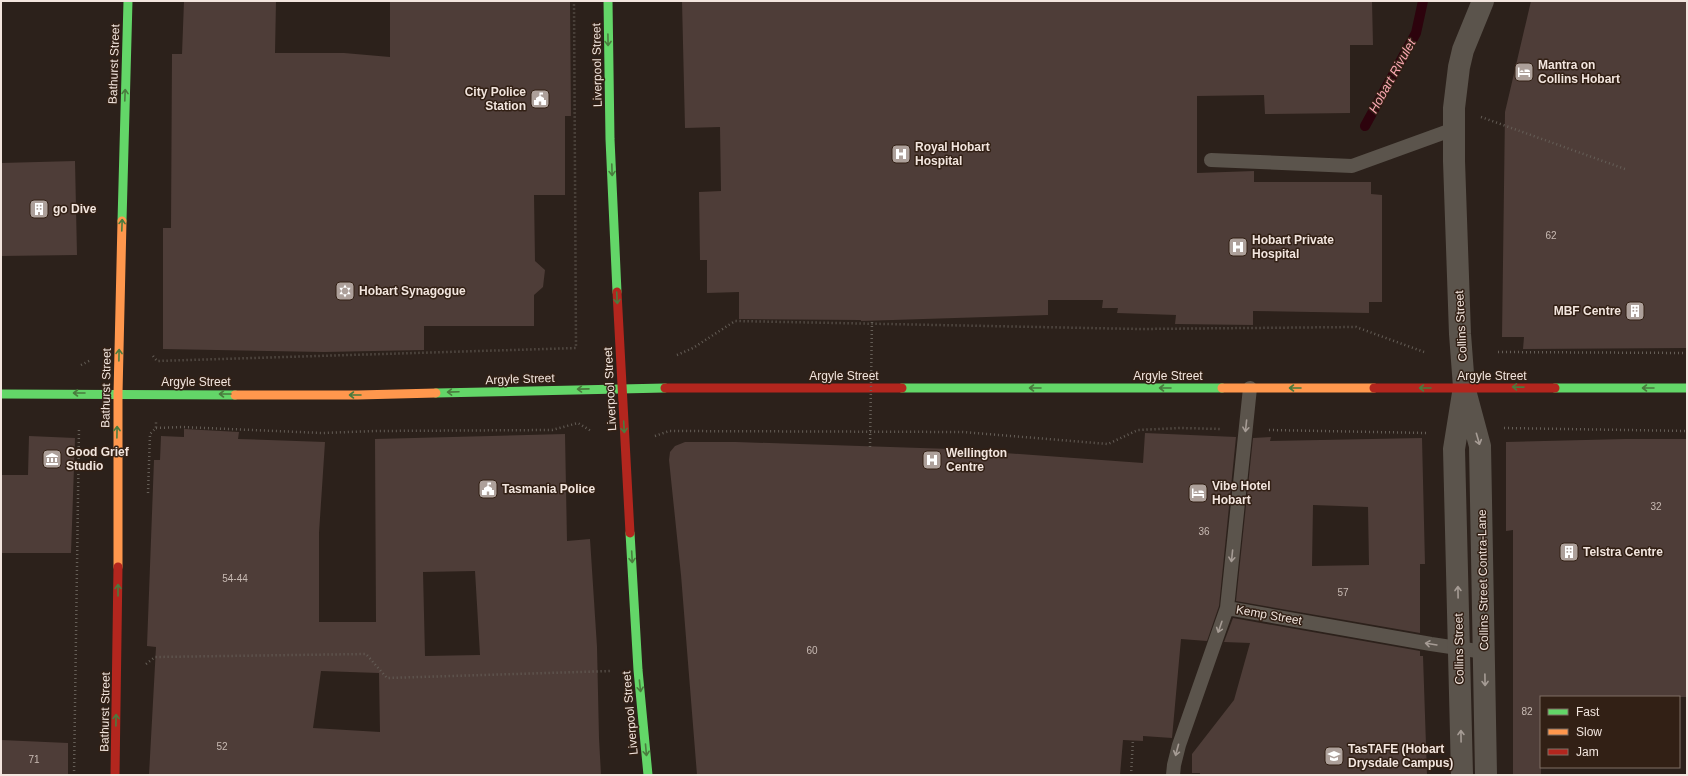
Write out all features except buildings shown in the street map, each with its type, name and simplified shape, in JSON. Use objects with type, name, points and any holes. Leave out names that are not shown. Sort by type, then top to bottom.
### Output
[{"type":"main road","name":"Bathurst Street","points":[[115,775],[117,688],[118,394],[128,1]]},
{"type":"main road","name":"Liverpool Street","points":[[608,1],[610,139],[622,388],[638,670],[648,775]]},
{"type":"main road","name":"Argyle Street","points":[[1,394],[358,395],[622,388],[1687,388]]},
{"type":"street","name":"Collins Street","points":[[1462,775],[1454,449],[1464,388],[1460,334],[1454,108],[1459,67],[1463,50],[1483,1]]},
{"type":"street","name":"Collins Street Contra-Lane","points":[[1464,388],[1480,446],[1486,775]]},
{"type":"lane","points":[[1211,160],[1352,166],[1454,129]]},
{"type":"lane","points":[[1227,608],[1250,388]]},
{"type":"lane","name":"Kemp Street","points":[[1173,775],[1179,745],[1227,608],[1484,652]]},
{"type":"path","points":[[153,356],[156,361],[576,348],[574,1]]},
{"type":"path","points":[[1454,108],[1625,169]]},
{"type":"path","points":[[870,447],[872,320]]},
{"type":"path","points":[[678,355],[693,348],[735,321],[1139,329],[1356,327],[1424,352]]},
{"type":"path","points":[[1498,352],[1687,353]]},
{"type":"path","points":[[79,367],[95,357]]},
{"type":"path","points":[[156,428],[182,427],[322,433],[376,431],[552,430],[578,423],[591,431]]},
{"type":"path","points":[[74,775],[79,427]]},
{"type":"path","points":[[655,436],[669,432],[963,432],[1108,444],[1138,430],[1180,428],[1427,433]]},
{"type":"path","points":[[1498,428],[1687,431]]},
{"type":"path","points":[[79,434],[84,434]]},
{"type":"path","points":[[117,688],[155,656],[366,654],[387,678],[638,670]]},
{"type":"path","points":[[1130,775],[1133,740]]},
{"type":"waterway","name":"Hobart Rivulet","points":[[1365,126],[1416,33],[1423,1]]},
{"type":"traffic: fast","points":[[122,221],[128,1]]},
{"type":"traffic: fast","points":[[608,1],[610,139],[617,292]]},
{"type":"traffic: fast","points":[[436,393],[665,388]]},
{"type":"traffic: fast","points":[[902,388],[1222,388]]},
{"type":"traffic: fast","points":[[1555,388],[1687,388]]},
{"type":"traffic: fast","points":[[1,394],[235,395]]},
{"type":"traffic: fast","points":[[630,533],[638,670],[648,775]]},
{"type":"traffic: slow","points":[[118,567],[118,394],[122,221]]},
{"type":"traffic: slow","points":[[1222,388],[1374,388]]},
{"type":"traffic: slow","points":[[235,395],[358,395],[436,393]]},
{"type":"traffic: jam","points":[[617,292],[630,533]]},
{"type":"traffic: jam","points":[[665,388],[902,388]]},
{"type":"traffic: jam","points":[[1374,388],[1555,388]]},
{"type":"traffic: jam","points":[[115,775],[118,567]]},
{"type":"place","name":"Mantra on Collins Hobart","points":[[1524,72]]},
{"type":"place","name":"City Police Station","points":[[540,99]]},
{"type":"place","name":"Royal Hobart Hospital","points":[[901,154]]},
{"type":"place","name":"go Dive","points":[[39,209]]},
{"type":"place","name":"Hobart Private Hospital","points":[[1238,247]]},
{"type":"place","name":"Hobart Synagogue","points":[[345,291]]},
{"type":"place","name":"MBF Centre","points":[[1635,311]]},
{"type":"place","name":"Good Grief Studio","points":[[52,459]]},
{"type":"place","name":"Wellington Centre","points":[[932,460]]},
{"type":"place","name":"Tasmania Police","points":[[488,489]]},
{"type":"place","name":"Vibe Hotel Hobart","points":[[1198,493]]},
{"type":"place","name":"Telstra Centre","points":[[1569,552]]},
{"type":"place","name":"TasTAFE (Hobart Drysdale Campus)","points":[[1334,756]]}]
